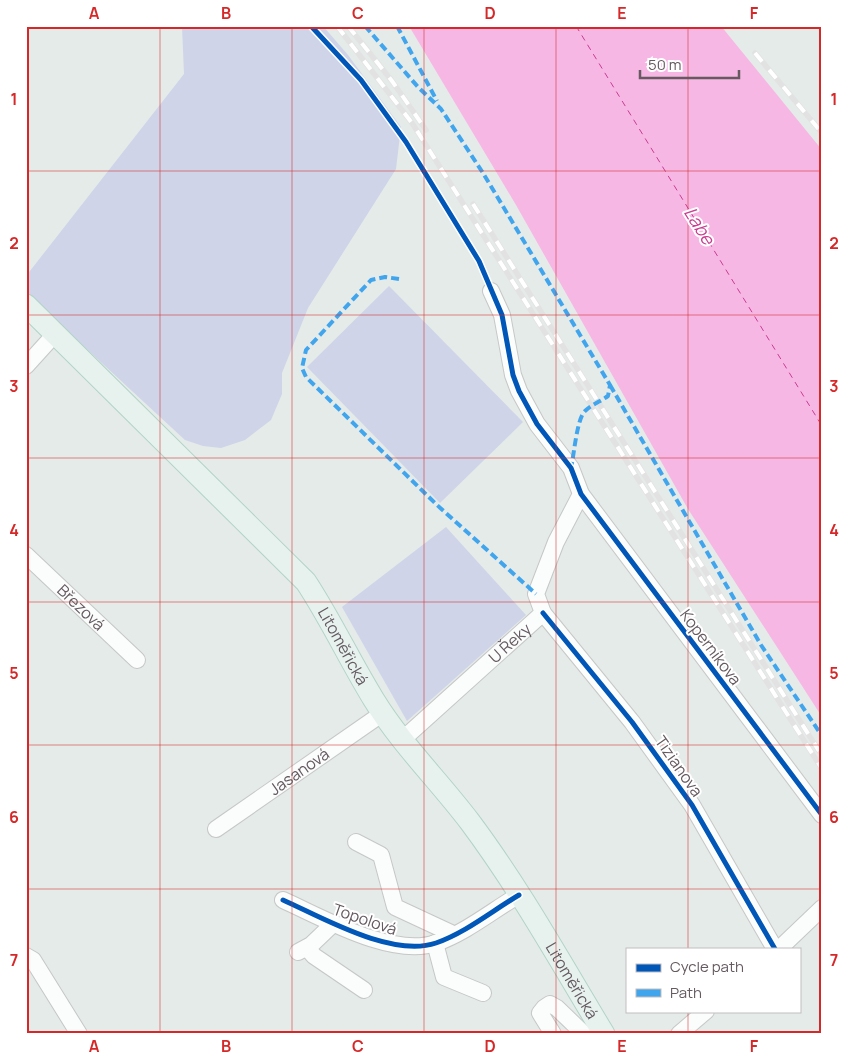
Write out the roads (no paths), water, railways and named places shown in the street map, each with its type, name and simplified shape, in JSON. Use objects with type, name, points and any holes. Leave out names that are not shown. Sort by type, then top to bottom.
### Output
[{"type":"main road","name":"Litoměřická","points":[[26,305],[306,582],[329,618],[374,700],[402,740],[470,823],[519,895],[604,1034]]},
{"type":"street","name":"Koperníkova","points":[[491,292],[502,315],[513,376],[519,391],[538,424],[571,468],[581,494],[822,815]]},
{"type":"street","points":[[26,366],[55,334]]},
{"type":"street","name":"U Řeky","points":[[402,740],[542,613],[536,594],[556,542],[581,494]]},
{"type":"street","name":"Březová","points":[[26,555],[137,660]]},
{"type":"street","name":"Tizianova","points":[[542,613],[632,722],[692,805],[776,948]]},
{"type":"street","name":"Jasanová","points":[[216,829],[383,713]]},
{"type":"street","name":"Topolová","points":[[356,842],[381,855],[396,907],[453,934]]},
{"type":"street","name":"Topolová","points":[[283,900],[334,923],[381,941],[410,947],[435,943],[519,895]]},
{"type":"street","points":[[778,948],[822,908]]},
{"type":"street","points":[[334,923],[303,950],[364,990]]},
{"type":"street","points":[[435,943],[444,977],[483,993]]},
{"type":"street","points":[[26,956],[33,960],[79,1034]]},
{"type":"street","points":[[553,1034],[540,1013],[550,1004],[557,1008],[584,1034]]},
{"type":"street","points":[[679,1034],[705,1012]]},
{"type":"water","name":"Labe","points":[[409,26],[721,26],[822,150],[822,717],[688,509],[516,205]]},
{"type":"railway","points":[[337,26],[412,123],[822,769]]},
{"type":"railway","points":[[348,26],[392,81],[426,130]]},
{"type":"railway","points":[[755,53],[822,133]]},
{"type":"railway","points":[[473,204],[819,751]]}]
